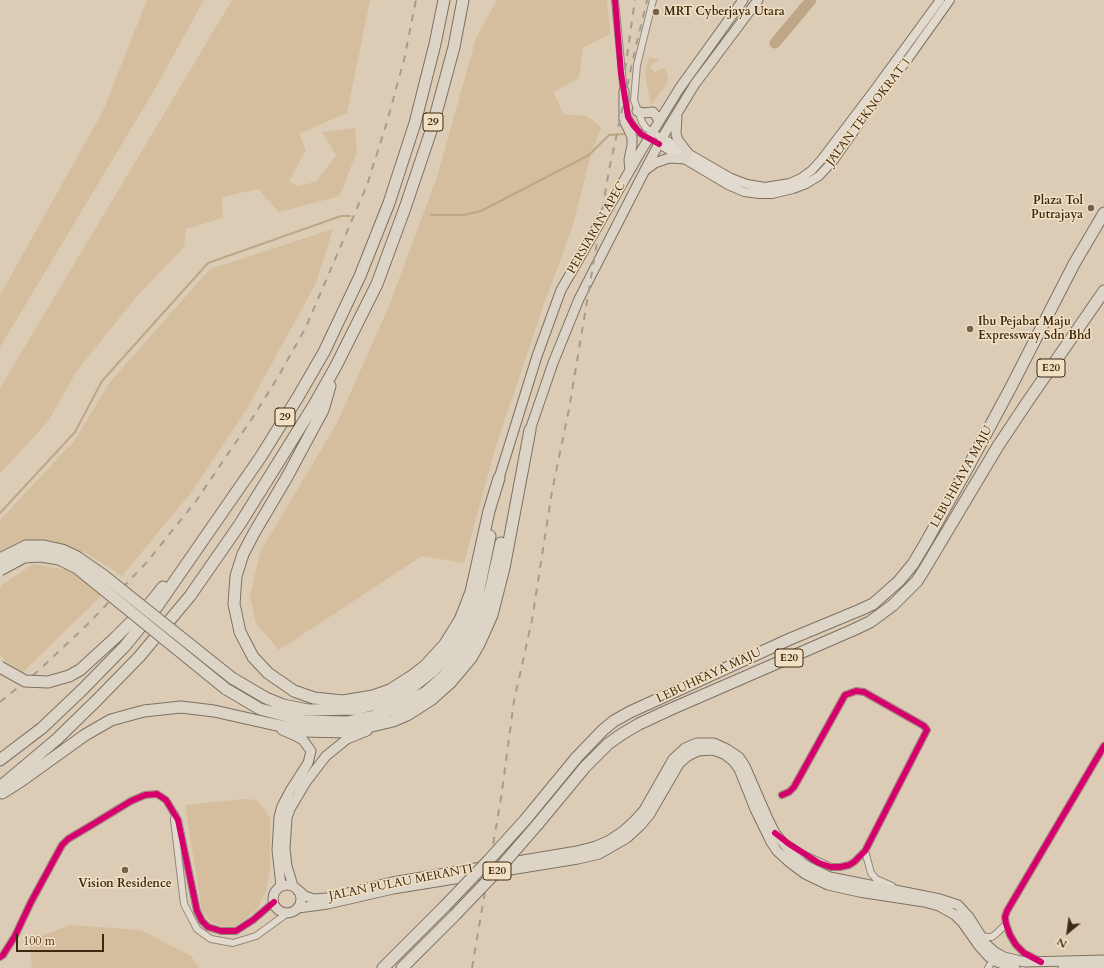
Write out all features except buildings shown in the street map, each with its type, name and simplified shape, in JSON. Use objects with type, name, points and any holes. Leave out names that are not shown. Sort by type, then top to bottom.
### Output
[{"type":"highway","name":"29","points":[[0,760],[42,728],[125,646],[156,608],[260,458],[320,359],[360,276],[389,203],[415,123],[435,44],[444,0]]},
{"type":"highway","name":"29","points":[[0,787],[57,739],[97,700],[139,657],[190,596],[240,524],[275,469],[336,366],[377,284],[405,208],[432,128],[454,47],[463,0]]},
{"type":"highway","name":"LEBUHRAYA MAJU","points":[[383,968],[488,861],[526,819],[577,757],[603,730],[614,721],[630,712],[790,639],[873,604],[899,581],[913,564],[967,469],[1010,390],[1074,264],[1104,213]]},
{"type":"highway","name":"LEBUHRAYA MAJU","points":[[402,968],[498,870],[585,767],[608,744],[639,724],[669,710],[870,622],[893,605],[917,580],[924,570],[1003,440],[1104,292]]},
{"type":"highway","points":[[336,366],[323,410],[287,477],[254,533],[243,554],[236,576],[234,604],[240,632],[253,657],[268,673],[294,691],[314,698],[343,701],[372,696],[390,690],[426,665],[446,644],[460,620],[471,592],[489,512],[499,478]]},
{"type":"highway","points":[[0,570],[24,557],[41,556],[59,559],[77,568],[226,689],[260,709],[305,721],[347,722],[374,716],[401,706],[426,692],[443,677],[462,654],[471,640],[483,614],[490,592],[509,509],[530,430]]},
{"type":"highway","points":[[0,794],[21,781],[85,735],[111,720],[144,711],[182,707],[214,711],[303,731],[347,732],[393,721],[407,715],[432,699],[450,682],[471,658],[492,615],[497,600],[530,430]]},
{"type":"highway","points":[[0,559],[26,546],[56,548],[77,557],[232,678],[266,698],[283,705],[308,710],[344,710],[375,704],[395,697],[418,683],[433,671],[453,649],[468,625],[476,604],[498,498],[499,478]]},
{"type":"highway","points":[[0,667],[25,681],[48,682],[70,676],[80,670],[151,602],[222,513]]},
{"type":"main road","name":"PERSIARAN APEC","points":[[499,478],[537,356],[561,290],[650,135],[686,79],[743,0]]},
{"type":"main road","name":"PERSIARAN APEC","points":[[530,430],[553,363],[579,299],[645,170],[695,84],[758,0]]},
{"type":"main road","name":"JALAN TEKNOKRAT 1","points":[[661,141],[731,178],[747,184],[765,187],[790,183],[801,178],[812,170],[821,160],[940,0]]},
{"type":"main road","name":"JALAN TEKNOKRAT 1","points":[[687,156],[728,185],[744,192],[772,194],[806,184],[819,176],[834,160],[876,100],[908,59],[950,0]]},
{"type":"main road","points":[[624,91],[624,120],[632,136],[629,160],[630,172]]},
{"type":"main road","points":[[637,111],[643,113],[653,112],[660,120]]},
{"type":"main road","points":[[645,170],[655,163],[670,158],[687,156],[676,134],[677,115]]},
{"type":"main road","points":[[257,721],[296,736],[303,740],[311,751],[308,763],[290,791],[282,806],[279,817],[276,850],[281,886]]},
{"type":"main road","points":[[296,888],[286,885],[281,886],[275,893],[274,902],[280,910],[293,910],[301,899],[287,866],[285,849],[287,818],[297,796],[316,768],[336,747],[348,739],[393,721]]},
{"type":"main road","name":"JALAN PULAU MERANTI","points":[[296,888],[305,896],[314,899],[327,898],[392,882],[577,851],[596,846],[608,841],[623,831],[635,820],[644,810],[674,759],[685,748],[697,744],[714,743],[739,757],[745,766],[775,833],[784,845],[801,862],[830,877],[940,898],[958,905],[969,918],[986,944],[995,952],[1004,957],[1025,962],[1104,960]]},
{"type":"main road","name":"JALAN PULAU MERANTI","points":[[293,910],[328,904],[393,889],[578,859],[599,854],[627,838],[640,826],[650,814],[679,764],[698,750],[713,750],[724,754],[736,765],[765,830],[777,851],[805,874],[828,885],[939,906],[955,915],[962,922],[990,964],[1015,968]]},
{"type":"main road","points":[[1063,968],[1104,967]]},
{"type":"street","points":[[615,0],[628,117],[637,131],[650,135],[661,141]]},
{"type":"street","points":[[650,135],[642,122],[634,100],[636,76],[653,0]]},
{"type":"street","points":[[775,833],[805,855],[831,867],[840,867],[854,862],[864,851],[926,735],[927,730],[924,726],[864,692],[856,691],[844,695],[794,787],[789,792],[782,795]]},
{"type":"street","points":[[1041,962],[1024,953],[1016,945],[1010,935],[1005,917],[1104,746]]},
{"type":"street","points":[[0,957],[3,955],[15,936],[49,867],[68,839],[131,801],[145,795],[157,794],[166,800],[178,820],[197,911],[202,921],[208,927],[221,931],[236,931],[253,920],[274,902]]},
{"type":"street","points":[[175,814],[174,820],[184,904],[196,929],[212,939],[233,943],[256,936],[293,910]]},
{"type":"street","points":[[864,851],[871,873],[876,879],[887,885],[918,894]]},
{"type":"street","points":[[980,935],[992,937],[1006,924]]},
{"type":"shaded area","points":[[147,0],[204,0],[156,87],[0,347],[0,295],[103,111]]},
{"type":"shaded area","points":[[232,0],[370,0],[347,113],[299,134],[306,150],[289,181],[297,186],[316,182],[336,155],[322,132],[355,128],[357,151],[340,196],[279,212],[258,189],[222,197],[223,218],[186,229],[184,247],[137,296],[76,372],[49,420],[0,474],[0,388]]},
{"type":"shaded area","points":[[497,0],[607,0],[610,34],[583,48],[579,78],[554,92],[563,114],[587,116],[601,127],[590,158],[573,225],[542,310],[495,449],[464,563],[422,556],[279,650],[256,624],[250,596],[260,552],[337,423],[389,306],[437,177],[476,38]]},
{"type":"shaded area","points":[[649,57],[659,60],[650,66],[654,73],[664,68],[668,79],[667,84],[651,105],[645,74]]},
{"type":"shaded area","points":[[333,229],[316,283],[248,407],[190,494],[122,576],[88,554],[54,543],[21,542],[0,554],[0,520],[75,440],[110,382],[210,269]]},
{"type":"shaded area","points":[[33,564],[69,570],[103,594],[23,672],[5,661],[0,655],[0,590],[2,585]]},
{"type":"shaded area","points":[[243,799],[256,800],[264,808],[270,818],[270,870],[266,891],[257,909],[234,927],[221,926],[210,921],[202,911],[185,805]]},
{"type":"shaded area","points":[[71,925],[141,930],[191,956],[199,968],[32,968],[29,940]]},
{"type":"waterway","points":[[775,43],[811,0]]},
{"type":"waterway","points":[[431,215],[464,215],[481,211],[589,155],[609,135],[625,134]]},
{"type":"waterway","points":[[0,513],[75,432],[102,381],[208,263],[341,216],[350,216]]},
{"type":"railway","points":[[0,702],[38,671],[89,623],[147,562],[196,501],[253,417],[278,377],[305,329],[367,185],[387,122],[404,60],[416,0]]},
{"type":"railway","points":[[625,70],[635,0]]},
{"type":"railway","points":[[472,968],[501,798],[514,701],[532,620],[552,491],[569,409],[609,170],[647,0]]},
{"type":"cycle path","points":[[615,0],[621,73],[628,117],[641,134],[659,144]]},
{"type":"cycle path","points":[[775,833],[789,844],[819,863],[831,867],[840,867],[854,862],[865,851],[927,730],[924,726],[864,692],[856,691],[845,695],[794,787],[789,792],[782,795]]},
{"type":"cycle path","points":[[1041,962],[1024,953],[1016,945],[1010,935],[1005,917],[1007,911],[1104,746]]},
{"type":"cycle path","points":[[0,957],[3,955],[15,936],[31,902],[62,845],[68,839],[131,801],[145,795],[157,794],[166,800],[178,820],[197,911],[202,921],[208,927],[221,931],[236,931],[253,920],[274,902]]},
{"type":"place","name":"MRT Cyberjaya Utara","points":[[656,12]]},
{"type":"place","name":"Plaza Tol Putrajaya","points":[[1091,208]]},
{"type":"place","name":"Ibu Pejabat Maju Expressway Sdn Bhd","points":[[970,329]]},
{"type":"place","name":"Vision Residence","points":[[125,870]]}]
